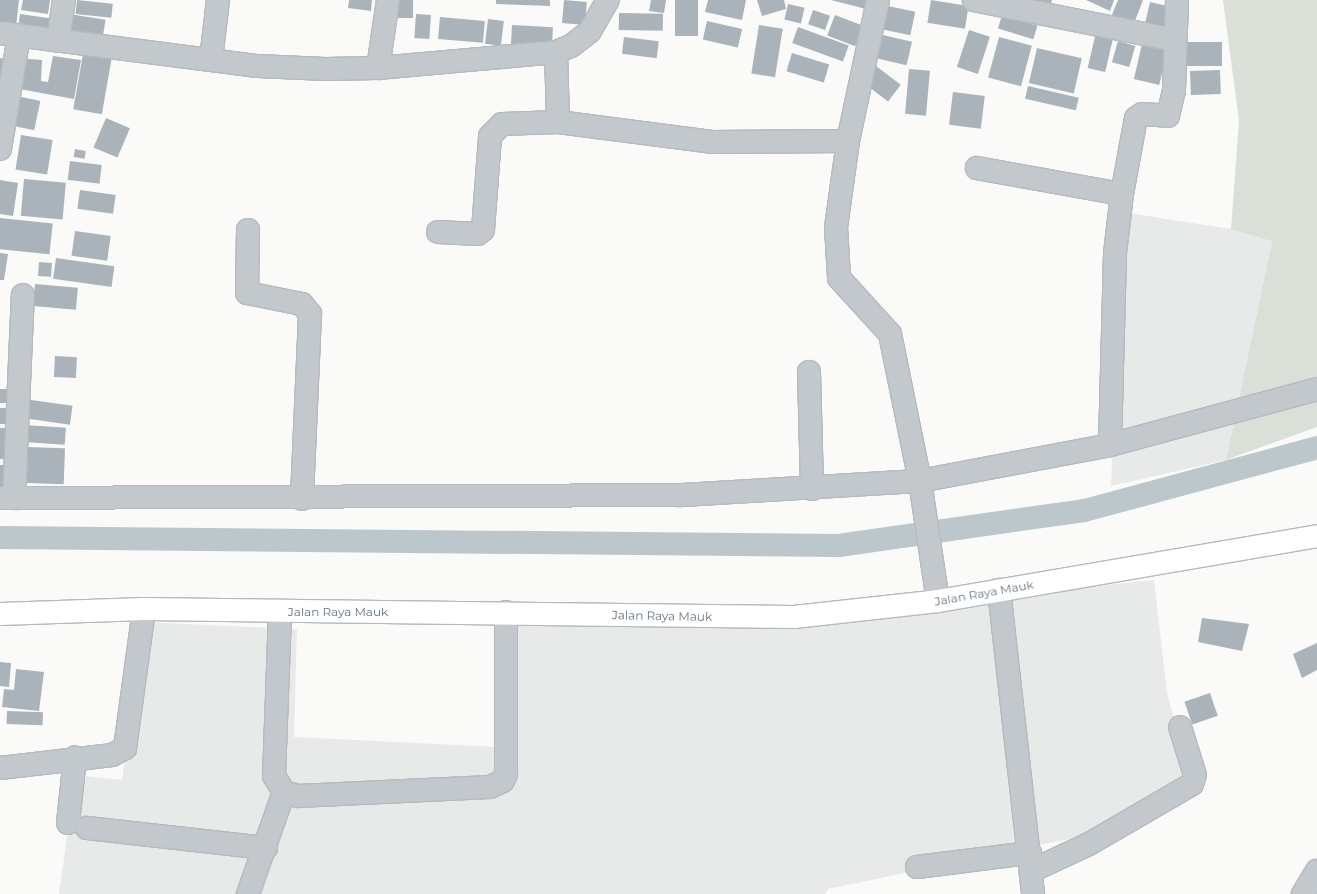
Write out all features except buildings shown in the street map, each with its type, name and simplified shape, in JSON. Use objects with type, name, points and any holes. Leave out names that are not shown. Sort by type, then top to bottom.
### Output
[{"type":"main road","name":"Jalan Raya Mauk","points":[[0,614],[144,609],[280,612],[506,612],[787,617],[936,592],[999,590],[1317,536]]},
{"type":"street","points":[[58,42],[64,0]]},
{"type":"street","points":[[211,60],[218,0]]},
{"type":"street","points":[[378,68],[388,0]]},
{"type":"street","points":[[0,149],[9,34],[58,42],[258,66],[378,68],[556,52],[571,46],[590,31],[608,0]]},
{"type":"street","points":[[878,0],[848,141],[836,227],[840,278],[890,334],[921,487],[936,592]]},
{"type":"street","points":[[974,0],[1175,40]]},
{"type":"street","points":[[1110,445],[1115,253],[1122,194],[1136,118],[1142,114],[1168,116],[1174,90],[1177,0]]},
{"type":"street","points":[[556,52],[558,122]]},
{"type":"street","points":[[438,232],[478,234],[483,230],[490,136],[494,129],[502,124],[558,122],[712,142],[848,141]]},
{"type":"street","points":[[977,168],[1122,194]]},
{"type":"street","points":[[248,230],[245,291],[251,296],[302,304],[310,314],[302,499]]},
{"type":"street","points":[[23,295],[7,498],[302,499],[681,495],[812,489],[921,487],[1110,445],[1317,389]]},
{"type":"street","points":[[809,372],[812,489]]},
{"type":"street","points":[[999,590],[1030,862],[1032,894]]},
{"type":"street","points":[[0,768],[75,757],[120,753],[129,742],[144,609]]},
{"type":"street","points":[[280,612],[274,776],[284,792],[298,796],[497,785],[506,774],[506,612]]},
{"type":"street","points":[[917,867],[1030,862],[1089,844],[1192,784],[1195,775],[1180,727]]},
{"type":"street","points":[[75,757],[78,826],[266,848]]},
{"type":"street","points":[[248,894],[266,848],[284,792]]},
{"type":"street","points":[[1304,894],[1317,871]]},
{"type":"shaded area","points":[[1223,0],[1317,0],[1317,427],[1226,460],[1272,241],[1231,229],[1239,121]]},
{"type":"shaded area","points":[[1122,212],[1231,229],[1272,240],[1226,460],[1111,486]]},
{"type":"shaded area","points":[[1154,580],[1167,693],[1192,786],[1074,838],[828,889],[825,894],[59,894],[76,775],[122,780],[143,622],[297,629],[294,737],[497,747],[494,614],[777,620]]},
{"type":"waterway","points":[[0,537],[838,545],[1084,510],[1317,447]]}]
